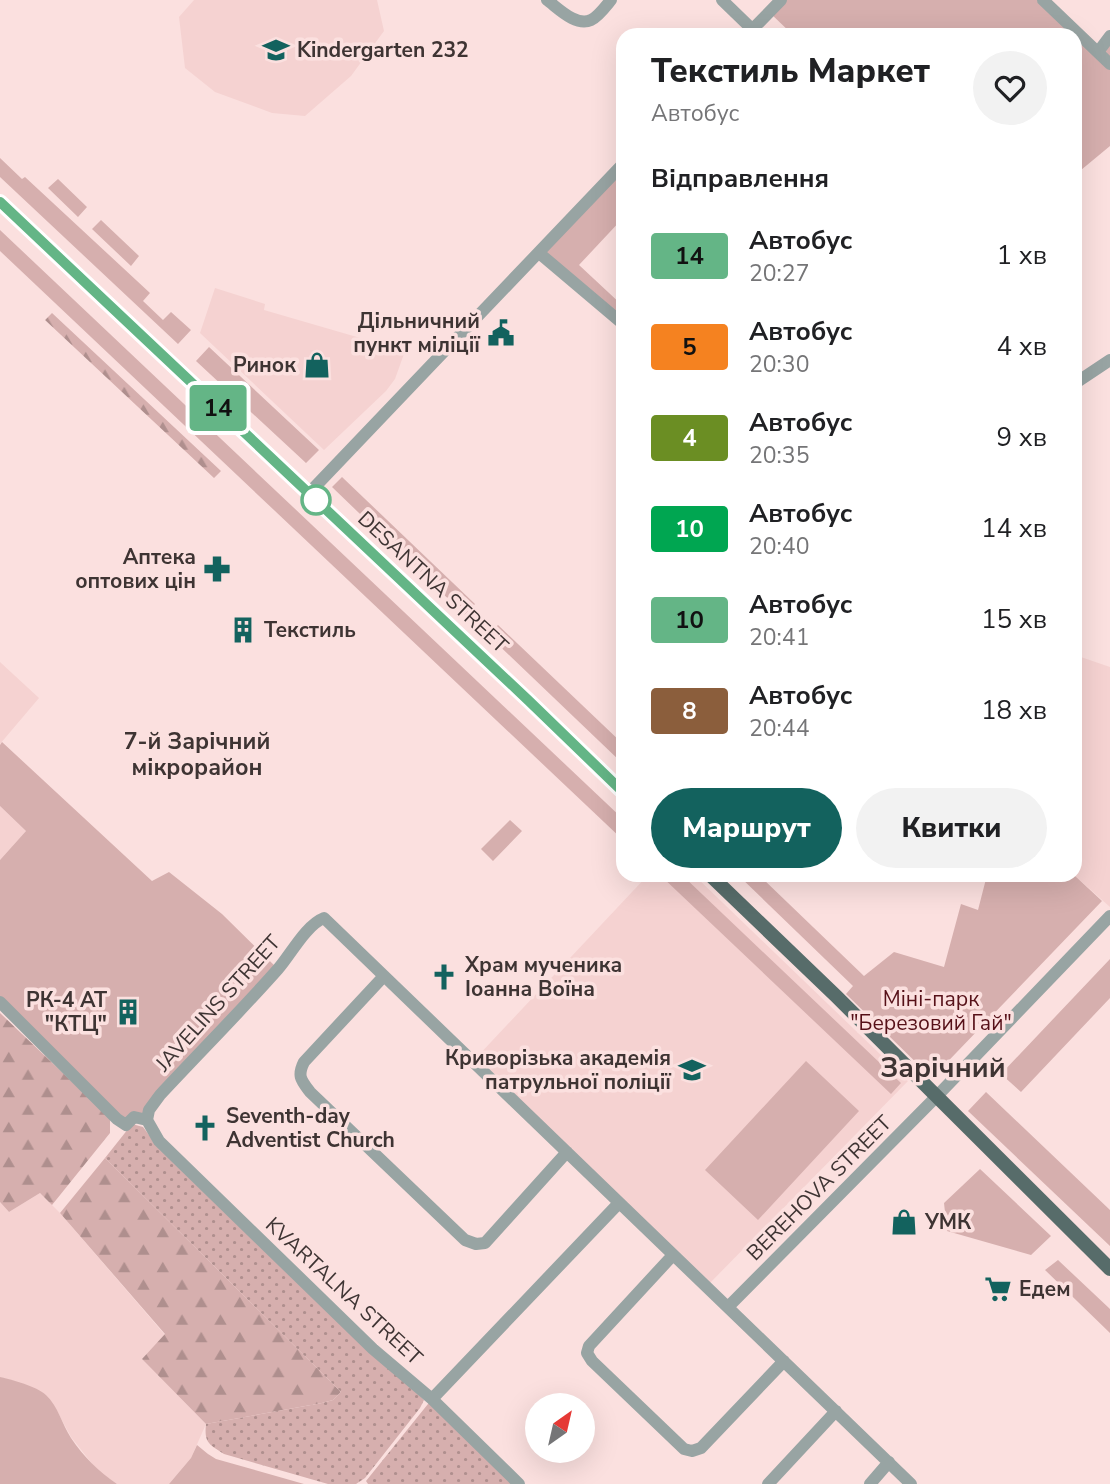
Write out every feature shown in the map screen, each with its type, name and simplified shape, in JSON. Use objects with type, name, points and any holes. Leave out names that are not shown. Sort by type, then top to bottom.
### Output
[{"type":"main road","name":"DESANTNA STREET","points":[[0,202],[616,785]]},
{"type":"main road","points":[[717,882],[836,996],[1110,1269]]},
{"type":"street","points":[[547,0],[581,22],[592,20],[611,0]]},
{"type":"street","points":[[722,0],[746,28]]},
{"type":"street","points":[[754,28],[781,0]]},
{"type":"street","points":[[1043,0],[1073,28]]},
{"type":"street","points":[[1098,52],[1110,36]]},
{"type":"street","points":[[1082,37],[1110,64]]},
{"type":"street","points":[[309,494],[616,172]]},
{"type":"street","points":[[540,253],[616,318]]},
{"type":"street","points":[[1082,379],[1110,360]]},
{"type":"street","name":"BEREHOVA STREET","points":[[728,1307],[1110,916]]},
{"type":"street","name":"JAVELINS STREET","points":[[147,1120],[149,1110],[160,1095],[278,969],[318,920],[324,918],[384,976]]},
{"type":"street","points":[[567,1152],[485,1243],[476,1244],[466,1240],[310,1092],[301,1080],[299,1071],[304,1062],[384,976],[567,1152],[673,1255],[889,1462],[911,1484]]},
{"type":"street","points":[[0,1002],[117,1119],[125,1125],[134,1117],[147,1120]]},
{"type":"street","name":"KVARTALNA STREET","points":[[147,1120],[159,1140],[177,1158],[373,1349],[432,1399],[519,1484]]},
{"type":"street","points":[[432,1399],[619,1203]]},
{"type":"street","points":[[673,1255],[589,1346],[587,1353],[684,1449],[692,1451],[701,1448],[784,1361]]},
{"type":"street","points":[[768,1484],[836,1411]]},
{"type":"street","points":[[870,1484],[889,1462]]},
{"type":"shaded area","name":"Kindergarten 232","points":[[194,0],[377,0],[384,31],[351,76],[305,116],[272,113],[215,92],[185,68],[179,17]]},
{"type":"shaded area","name":"Ринок","points":[[215,288],[265,304],[264,310],[405,351],[395,379],[386,391],[324,450],[200,333]]},
{"type":"shaded area","points":[[1082,657],[1110,667],[1110,907],[1082,882]]},
{"type":"shaded area","points":[[0,662],[39,698],[0,744]]},
{"type":"shaded area","points":[[0,806],[26,831],[0,860]]},
{"type":"shaded area","name":"Криворізька академія патрульної поліції","points":[[641,882],[701,882],[908,1081],[709,1284],[476,1058]]},
{"type":"shaded area","points":[[40,1193],[165,1335],[142,1359],[206,1424],[191,1458],[169,1484],[117,1484],[97,1470],[71,1437],[46,1395],[0,1377],[0,1202],[9,1212]]},
{"type":"green space","points":[[781,0],[1043,0],[1072,28],[786,28],[769,12]]},
{"type":"green space","points":[[1110,36],[1110,146],[1082,169],[1082,38],[1097,52]]},
{"type":"green space","points":[[0,158],[22,179],[25,177],[150,293],[143,301],[163,320],[171,312],[191,330],[178,344],[0,177]]},
{"type":"green space","points":[[616,171],[616,225],[579,265],[616,299],[616,318],[539,253]]},
{"type":"green space","points":[[58,179],[87,207],[78,217],[48,188]]},
{"type":"green space","points":[[101,220],[139,256],[131,266],[92,229]]},
{"type":"green space","points":[[0,230],[616,812],[616,833],[0,251]]},
{"type":"green space","points":[[52,313],[221,471],[214,478],[45,320]]},
{"type":"green space","points":[[209,347],[319,450],[306,463],[196,361]]},
{"type":"green space","points":[[342,477],[475,604],[465,615],[332,487]]},
{"type":"green space","points":[[498,625],[616,737],[616,757],[488,635]]},
{"type":"green space","points":[[2,742],[152,881],[169,872],[222,914],[278,969],[149,1110],[126,1125],[0,1002],[0,860],[26,831],[0,806]]},
{"type":"green space","points":[[510,820],[522,831],[493,861],[481,849]]},
{"type":"green space","points":[[667,882],[689,882],[901,1083],[891,1094]]},
{"type":"green space","name":"Міні-парк \"Березовий Гай\"","points":[[745,882],[766,882],[864,976],[894,952],[944,967],[961,904],[978,910],[985,882],[1082,882],[1102,901],[932,1078],[846,994],[853,986]]},
{"type":"green space","points":[[1110,959],[1110,998],[1021,1092],[1001,1074]]},
{"type":"green space","points":[[0,1013],[110,1118],[110,1133],[52,1205],[40,1193],[9,1212],[0,1202]]},
{"type":"green space","points":[[806,1061],[859,1111],[758,1220],[705,1170]]},
{"type":"green space","points":[[986,1092],[1110,1210],[1110,1246],[968,1111]]},
{"type":"green space","points":[[132,1124],[143,1127],[155,1143],[424,1400],[365,1478],[356,1484],[328,1484],[224,1454],[209,1442],[206,1424],[322,1403],[333,1400],[341,1392],[105,1158]]},
{"type":"green space","points":[[105,1158],[341,1392],[333,1400],[206,1424],[142,1359],[165,1334],[60,1213]]},
{"type":"green space","points":[[980,1169],[1051,1236],[1031,1255],[947,1231],[944,1203]]},
{"type":"green space","points":[[1058,1260],[1110,1309],[1110,1333],[1045,1270]]},
{"type":"green space","points":[[0,1377],[30,1386],[46,1395],[81,1451],[117,1484],[0,1484]]},
{"type":"green space","points":[[432,1399],[519,1484],[368,1484],[366,1481]]},
{"type":"green space","points":[[197,1445],[216,1459],[304,1484],[169,1484],[191,1458]]},
{"type":"bus line","name":"14","points":[[0,202],[616,785]]},
{"type":"place","name":"Kindergarten 232","points":[[276,50]]},
{"type":"place","name":"Дільничний пункт міліції","points":[[501,333]]},
{"type":"place","name":"Ринок","points":[[317,365]]},
{"type":"place","name":"Аптека оптових цін","points":[[217,569]]},
{"type":"place","name":"Текстиль","points":[[243,630]]},
{"type":"place","name":"Храм мученика Іоанна Воїна","points":[[444,977]]},
{"type":"place","name":"РК-4 АТ \"КТЦ\"","points":[[128,1012]]},
{"type":"place","name":"Криворізька академія патрульної поліції","points":[[692,1070]]},
{"type":"place","name":"Seventh-day Adventist Church","points":[[205,1128]]},
{"type":"place","name":"УМК","points":[[904,1222]]},
{"type":"place","name":"Едем","points":[[998,1289]]},
{"type":"district","name":"7-й Зарічний мікрорайон","points":[[197,754]]},
{"type":"district","name":"Зарічний","points":[[943,1068]]}]
